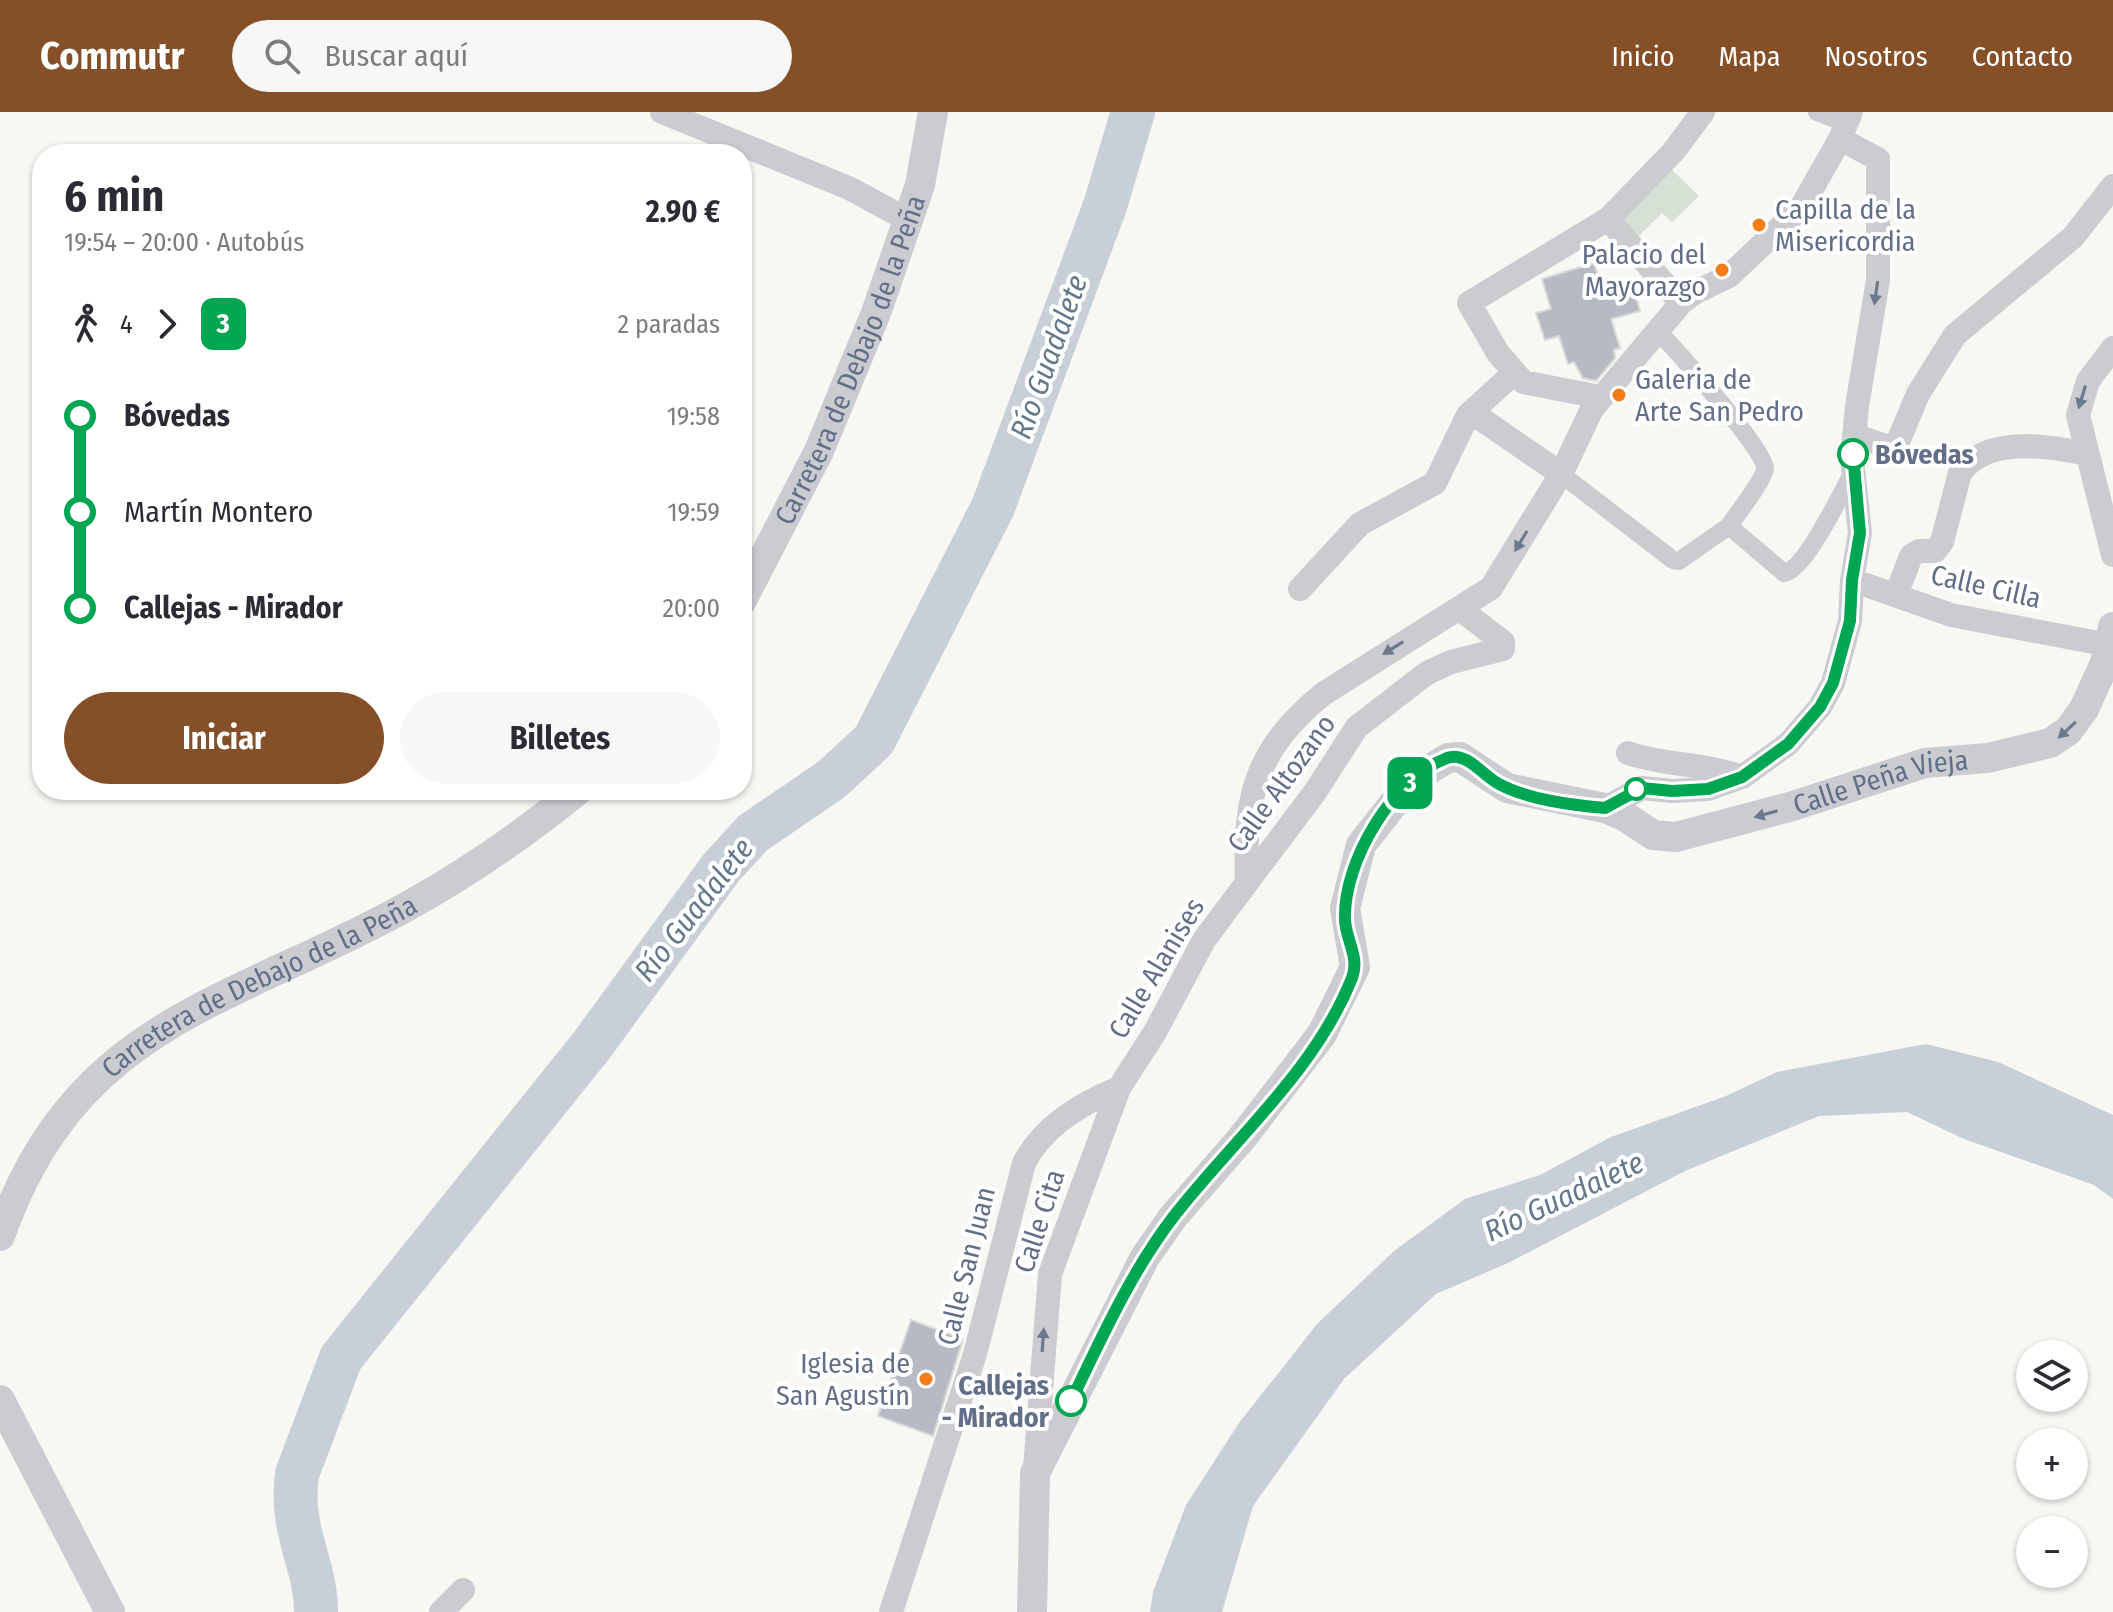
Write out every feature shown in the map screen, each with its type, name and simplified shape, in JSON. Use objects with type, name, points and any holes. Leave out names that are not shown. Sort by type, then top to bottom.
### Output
[{"type":"street","points":[[662,112],[741,144]]},
{"type":"street","name":"Carretera de Debajo de la Peña","points":[[752,581],[819,451],[876,313],[920,185],[933,112]]},
{"type":"street","points":[[1600,397],[1533,386],[1514,373],[1469,303],[1608,219],[1673,152],[1703,112]]},
{"type":"street","points":[[1605,808],[1642,788],[1672,791],[1708,789],[1742,777],[1788,744],[1828,694],[1848,633],[1860,533],[1852,474],[1854,435],[1878,280],[1881,231],[1878,159],[1846,125],[1817,112]]},
{"type":"street","points":[[1247,881],[1249,798],[1280,737],[1301,712],[1323,694],[1460,609],[1499,578],[1561,474],[1600,397],[1681,303],[1725,278],[1801,208],[1846,125]]},
{"type":"street","points":[[752,149],[849,188],[908,220]]},
{"type":"street","points":[[1854,435],[1886,446],[1897,444],[1918,394],[1955,335],[2073,237],[2113,186]]},
{"type":"street","points":[[1608,219],[1681,303]]},
{"type":"street","points":[[1471,412],[1561,474],[1676,561],[1729,526],[1764,474],[1764,463],[1729,414],[1657,330]]},
{"type":"street","points":[[2113,348],[2088,381],[2079,406],[2087,454],[2113,555]]},
{"type":"street","points":[[1300,589],[1360,524],[1435,483],[1471,412],[1514,373]]},
{"type":"street","points":[[1896,595],[1911,556],[1919,551],[1935,551],[1942,542],[1960,473],[1966,464],[1984,455],[2036,445],[2087,454]]},
{"type":"street","points":[[1729,526],[1778,570],[1789,572],[1810,546],[1852,474]]},
{"type":"street","name":"Calle Cilla","points":[[1852,580],[1951,615],[2110,650]]},
{"type":"street","name":"Calle Altozano","points":[[1247,881],[1364,720],[1427,673],[1451,662],[1478,658],[1503,649],[1503,642],[1460,609]]},
{"type":"street","name":"Calle Peña Vieja","points":[[1035,1473],[1145,1257],[1179,1209],[1308,1055],[1351,981],[1355,959],[1345,923],[1345,908],[1361,845],[1408,784],[1448,758],[1464,759],[1507,788],[1605,808],[1626,817],[1653,835],[1669,839],[1783,810],[1925,763],[1988,758],[2040,748],[2058,739],[2078,720],[2110,650]]},
{"type":"street","points":[[1628,753],[1649,760],[1715,767],[1742,777]]},
{"type":"street","name":"Carretera de Debajo de la Peña","points":[[0,1236],[16,1190],[45,1139],[87,1087],[122,1054],[212,1000],[408,906],[528,831],[566,800]]},
{"type":"street","name":"Calle Alanises","points":[[1119,1088],[1155,1032],[1204,940],[1247,881]]},
{"type":"street","name":"Calle Cita","points":[[1035,1473],[1050,1274],[1119,1088]]},
{"type":"street","name":"Calle San Juan","points":[[891,1612],[975,1354],[1024,1163],[1065,1117],[1085,1103],[1119,1088]]},
{"type":"street","points":[[0,1400],[110,1612]]},
{"type":"street","points":[[1032,1612],[1035,1473]]},
{"type":"street","points":[[441,1612],[463,1590]]},
{"type":"shaded area","points":[[1670,168],[1699,196],[1672,222],[1662,213],[1637,238],[1619,220]]},
{"type":"water","points":[[1926,1044],[1998,1062],[2113,1115],[2113,1199],[2094,1185],[1964,1139],[1907,1112],[1819,1116],[1685,1171],[1510,1262],[1436,1294],[1344,1379],[1253,1506],[1222,1612],[1150,1612],[1153,1592],[1186,1505],[1239,1423],[1317,1324],[1394,1251],[1465,1199],[1540,1175],[1611,1137],[1726,1096],[1777,1072]]},
{"type":"building","points":[[1594,263],[1602,288],[1631,279],[1640,311],[1611,319],[1620,348],[1614,350],[1615,358],[1596,381],[1583,378],[1574,362],[1568,364],[1559,336],[1545,340],[1536,313],[1551,309],[1542,279]]},
{"type":"building","name":"Iglesia de San Agustín","points":[[911,1320],[963,1339],[933,1436],[878,1416]]},
{"type":"waterway","name":"Río Guadalete","points":[[316,1612],[312,1578],[299,1530],[297,1474],[341,1358],[592,1045],[721,868],[753,833],[832,779],[874,740],[993,507],[1105,206],[1133,112]]},
{"type":"bus line","name":"3","points":[[1071,1401],[1145,1257],[1173,1217],[1242,1138],[1322,1034],[1351,981],[1355,967],[1345,923],[1345,908],[1361,845],[1413,779],[1448,758],[1460,757],[1507,788],[1605,808],[1642,788],[1681,791],[1708,789],[1729,783],[1768,760],[1810,720],[1833,683],[1850,621],[1850,595],[1860,533],[1852,474],[1853,454]]},
{"type":"place","name":"Capilla de la Misericordia","points":[[1759,225]]},
{"type":"place","name":"Palacio del Mayorazgo","points":[[1722,270]]},
{"type":"place","name":"Galeria de Arte San Pedro","points":[[1619,395]]},
{"type":"place","name":"Bóvedas","points":[[1853,454]]},
{"type":"place","name":"Iglesia de San Agustín","points":[[926,1379]]},
{"type":"place","name":"Callejas - Mirador","points":[[1071,1401]]}]
